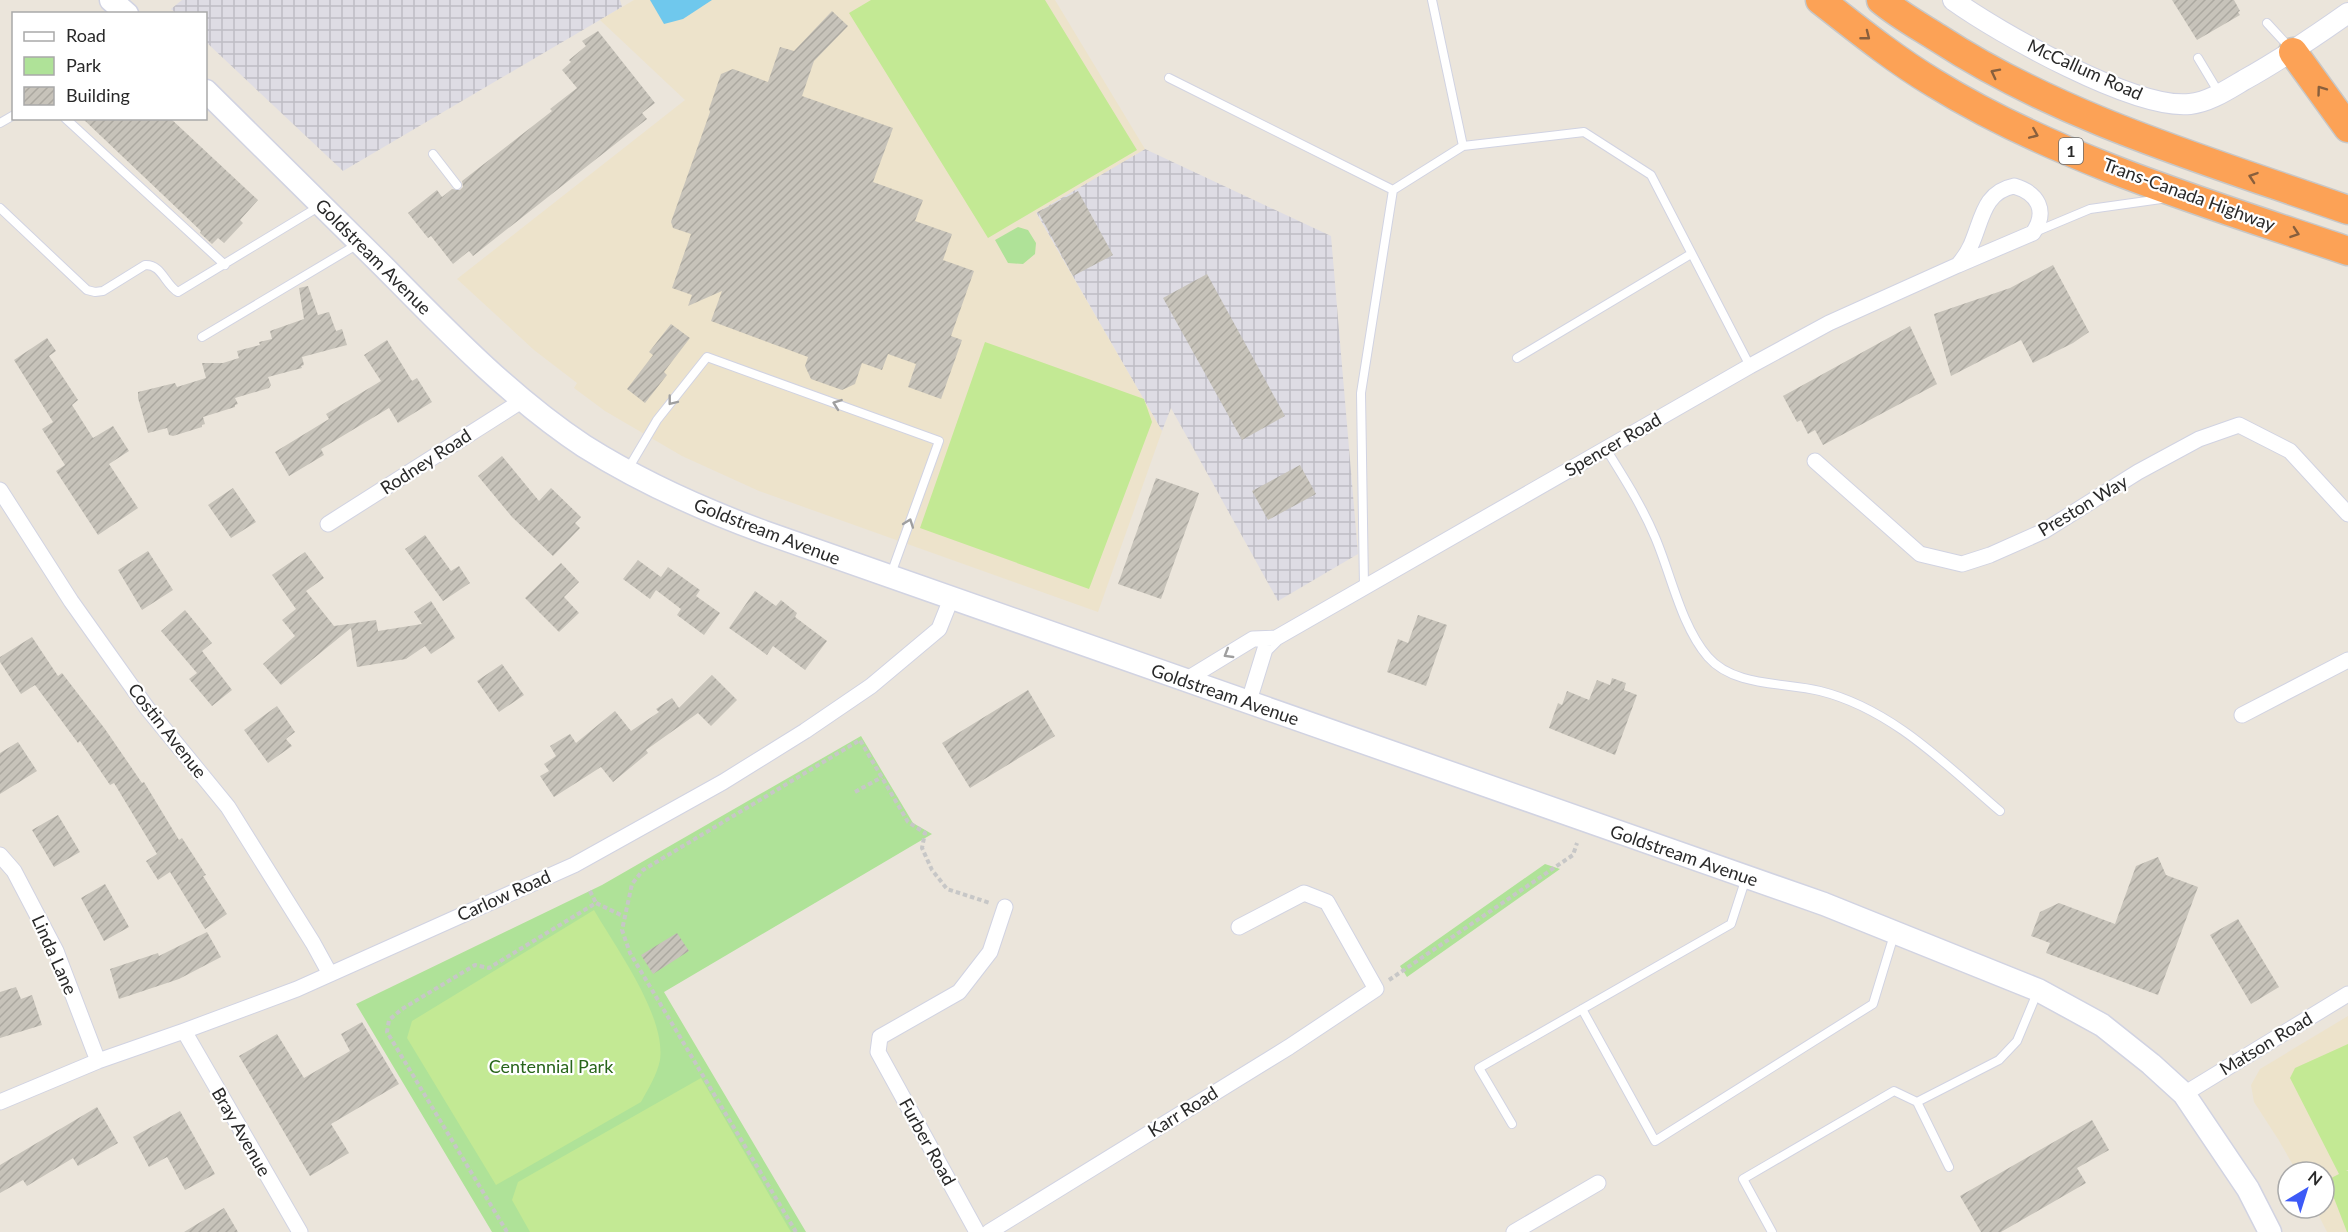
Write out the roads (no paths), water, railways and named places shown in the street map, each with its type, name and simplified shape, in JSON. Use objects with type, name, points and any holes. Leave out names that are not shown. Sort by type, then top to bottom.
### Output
[{"type":"highway","name":"Trans-Canada Highway","points":[[1820,0],[1877,45],[1935,84],[2002,120],[2098,162],[2348,251]]},
{"type":"highway","name":"Trans-Canada Highway","points":[[1881,0],[1976,63],[2051,101],[2160,144],[2348,210]]},
{"type":"highway","points":[[2293,52],[2348,128]]},
{"type":"main road","points":[[111,0],[125,12]]},
{"type":"main road","name":"Goldstream Avenue","points":[[207,92],[446,330],[523,399],[582,445],[627,472],[697,507],[889,578],[1895,931],[2038,990],[2102,1025],[2184,1094],[2248,1190],[2270,1232]]},
{"type":"street","name":"McCallum Road","points":[[1953,0],[2036,51],[2111,85],[2153,100],[2188,105],[2220,94],[2293,52],[2348,14]]},
{"type":"street","points":[[1958,265],[1971,248],[1984,208],[2001,189],[2014,186],[2025,190],[2035,198],[2040,207],[2040,222],[2033,233]]},
{"type":"street","name":"Spencer Road","points":[[1248,704],[1265,649],[1276,638],[1829,323],[2033,233]]},
{"type":"street","name":"Rodney Road","points":[[328,524],[523,399]]},
{"type":"street","name":"Preston Way","points":[[1815,461],[1920,554],[1962,564],[1990,555],[2044,531],[2138,472],[2199,440],[2239,425],[2290,451],[2348,514]]},
{"type":"street","name":"Costin Avenue","points":[[0,490],[71,601],[147,708],[228,807],[330,974]]},
{"type":"street","name":"Carlow Road","points":[[0,1102],[98,1061],[297,989],[574,865],[723,782],[805,731],[880,679],[939,629],[951,600]]},
{"type":"street","name":"Spencer Road","points":[[1184,681],[1253,639],[1276,638]]},
{"type":"street","points":[[2242,716],[2348,660]]},
{"type":"street","name":"Linda Lane","points":[[0,855],[14,871],[56,951],[98,1061]]},
{"type":"street","name":"Karr Road","points":[[989,1232],[1289,1047],[1376,989],[1328,902],[1304,893],[1239,927]]},
{"type":"street","name":"Furber Road","points":[[977,1232],[878,1052],[880,1037],[958,992],[990,952],[1005,908]]},
{"type":"street","name":"Matson Road","points":[[2184,1094],[2348,993]]},
{"type":"street","name":"Bray Avenue","points":[[184,1031],[300,1232]]},
{"type":"street","points":[[1514,1232],[1598,1183]]},
{"type":"lane","points":[[1432,0],[1463,146]]},
{"type":"lane","points":[[2267,23],[2293,52]]},
{"type":"lane","points":[[2198,58],[2220,94]]},
{"type":"lane","points":[[1169,78],[1393,190]]},
{"type":"lane","points":[[67,120],[225,265]]},
{"type":"lane","points":[[1364,587],[1361,393],[1393,190],[1463,146],[1584,132],[1651,176],[1750,366]]},
{"type":"lane","points":[[433,154],[458,185]]},
{"type":"lane","points":[[2033,233],[2090,209],[2186,195]]},
{"type":"lane","points":[[0,208],[87,290],[104,291],[146,265],[152,264],[172,289],[178,292],[321,205]]},
{"type":"lane","points":[[202,338],[360,243]]},
{"type":"lane","points":[[1517,358],[1691,254]]},
{"type":"lane","points":[[627,472],[657,420],[706,357],[939,441],[889,578]]},
{"type":"lane","points":[[1606,449],[1641,505],[1687,622],[1709,657],[1727,672],[1745,678],[1820,691],[1864,706],[1910,734],[2000,811]]},
{"type":"lane","points":[[1512,1124],[1479,1068],[1731,924],[1746,878]]},
{"type":"lane","points":[[1582,1009],[1654,1141],[1873,1004],[1895,931]]},
{"type":"lane","points":[[1917,1102],[1999,1060],[2017,1041],[2038,990]]},
{"type":"lane","points":[[1772,1232],[1743,1179],[1894,1091],[1917,1102],[1949,1167]]},
{"type":"water","points":[[650,0],[712,0],[683,19],[664,24]]},
{"type":"park label","name":"Centennial Park","points":[[551,1067]]}]
